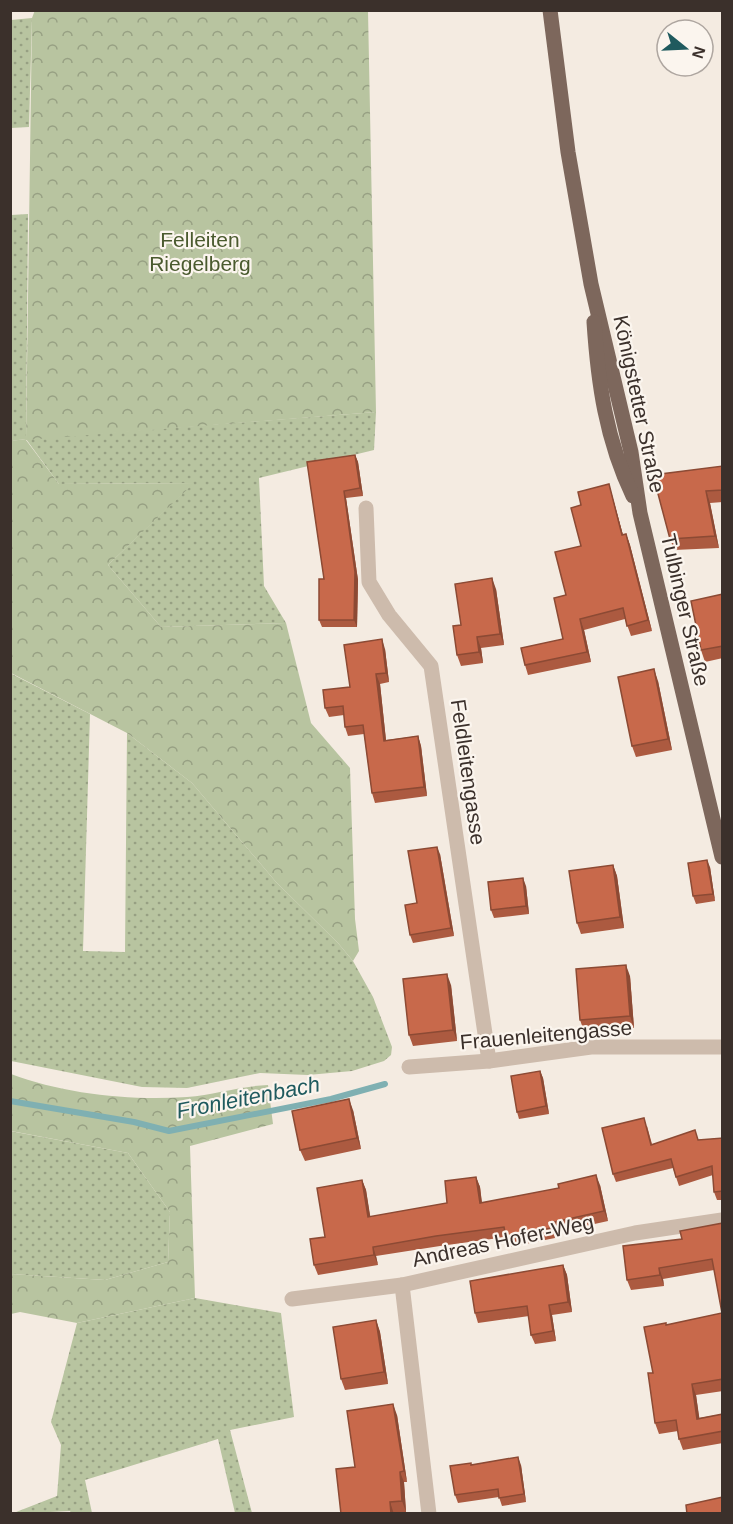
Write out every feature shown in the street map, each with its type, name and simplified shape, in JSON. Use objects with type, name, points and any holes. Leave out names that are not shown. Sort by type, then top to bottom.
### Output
[{"type":"main road","name":"Königstetter Straße","points":[[550,10],[568,152],[591,284],[631,452],[640,513]]},
{"type":"main road","name":"Tulbinger Straße","points":[[640,513],[723,857]]},
{"type":"street","name":"Feldleitengasse","points":[[366,508],[369,582],[389,615],[431,666],[489,1061]]},
{"type":"street","name":"Frauenleitengasse","points":[[409,1067],[489,1061],[591,1047],[723,1047]]},
{"type":"street","name":"Andreas Hofer-Weg","points":[[292,1299],[402,1285],[635,1233],[723,1220]]},
{"type":"street","points":[[402,1285],[429,1514]]},
{"type":"green space","name":"Felleiten Riegelberg","points":[[35,10],[368,11],[376,412],[26,440],[59,484],[194,483],[108,565],[161,627],[286,623],[311,723],[350,768],[355,919],[359,951],[353,961],[338,943],[276,882],[192,783],[127,733],[11,673],[10,441],[26,439],[32,18]]},
{"type":"green space","points":[[32,18],[29,127],[11,128],[11,20]]},
{"type":"green space","points":[[28,214],[26,439],[11,441],[11,215]]},
{"type":"green space","points":[[376,412],[374,450],[259,478],[264,586],[286,623],[161,627],[108,565],[193,483],[59,484],[26,439]]},
{"type":"green space","points":[[10,673],[90,714],[83,951],[125,952],[127,733],[192,783],[276,882],[338,943],[353,961],[373,997],[392,1047],[391,1055],[384,1061],[352,1071],[308,1075],[260,1073],[187,1088],[142,1087],[11,1061]]},
{"type":"green space","points":[[11,1074],[75,1091],[143,1098],[187,1097],[268,1085],[273,1124],[190,1146],[195,1298],[77,1323],[20,1312],[11,1314],[11,1274],[105,1280],[168,1262],[170,1212],[128,1153],[11,1131]]},
{"type":"green space","points":[[10,1131],[128,1153],[170,1212],[168,1262],[105,1280],[11,1274]]},
{"type":"green space","points":[[195,1298],[281,1313],[294,1417],[230,1430],[252,1513],[235,1513],[218,1439],[85,1480],[92,1513],[71,1513],[70,1511],[11,1514],[57,1496],[61,1445],[51,1422],[77,1323]]},
{"type":"building","points":[[355,455],[360,488],[344,491],[355,572],[354,620],[319,620],[319,579],[324,579],[307,462]]},
{"type":"building","points":[[723,466],[723,490],[706,491],[715,536],[670,539],[653,475]]},
{"type":"building","points":[[609,484],[622,535],[626,534],[648,620],[627,626],[623,608],[580,619],[587,652],[525,665],[521,648],[563,639],[554,598],[566,595],[555,552],[581,546],[571,508],[581,505],[578,492]]},
{"type":"building","points":[[492,578],[500,634],[477,637],[479,652],[457,655],[453,626],[461,625],[455,584]]},
{"type":"building","points":[[723,594],[723,646],[701,650],[691,601]]},
{"type":"building","points":[[382,639],[386,673],[376,674],[384,741],[418,736],[424,787],[372,793],[363,725],[345,727],[343,706],[325,708],[323,690],[350,687],[344,645]]},
{"type":"building","points":[[654,669],[668,739],[632,746],[618,677]]},
{"type":"building","points":[[437,847],[451,928],[410,935],[405,905],[417,903],[408,851]]},
{"type":"building","points":[[707,860],[713,894],[693,896],[688,863]]},
{"type":"building","points":[[613,865],[620,917],[577,923],[569,871]]},
{"type":"building","points":[[523,878],[526,906],[491,910],[488,882]]},
{"type":"building","points":[[626,965],[630,1016],[580,1020],[576,969]]},
{"type":"building","points":[[447,974],[453,1030],[409,1035],[403,979]]},
{"type":"building","points":[[540,1071],[546,1106],[517,1112],[511,1076]]},
{"type":"building","points":[[349,1099],[357,1138],[300,1150],[292,1111]]},
{"type":"building","points":[[644,1118],[651,1145],[695,1130],[698,1140],[723,1138],[723,1191],[714,1192],[712,1166],[676,1177],[671,1159],[613,1174],[602,1128]]},
{"type":"building","points":[[596,1175],[604,1211],[550,1223],[551,1228],[506,1237],[504,1227],[436,1236],[373,1247],[374,1255],[314,1265],[310,1239],[325,1237],[317,1188],[362,1180],[368,1217],[447,1203],[445,1181],[476,1177],[480,1203],[559,1188],[558,1184]]},
{"type":"building","points":[[723,1223],[723,1379],[692,1384],[697,1419],[723,1414],[723,1431],[679,1439],[676,1420],[655,1423],[648,1373],[653,1373],[644,1327],[666,1323],[666,1325],[722,1313],[712,1259],[659,1268],[660,1275],[627,1280],[623,1246],[682,1239],[680,1231]]},
{"type":"building","points":[[563,1265],[568,1302],[549,1305],[553,1331],[531,1335],[527,1306],[475,1313],[470,1281]]},
{"type":"building","points":[[376,1320],[384,1372],[341,1379],[333,1327]]},
{"type":"building","points":[[393,1404],[404,1471],[400,1472],[402,1501],[390,1502],[391,1514],[341,1514],[336,1469],[355,1467],[347,1411]]},
{"type":"building","points":[[518,1457],[524,1494],[499,1498],[498,1489],[455,1495],[450,1466]]},
{"type":"building","points":[[723,1497],[723,1514],[687,1514],[686,1505]]},
{"type":"waterway","name":"Fronleitenbach","points":[[10,1101],[134,1122],[169,1131],[331,1099],[385,1084]]}]
